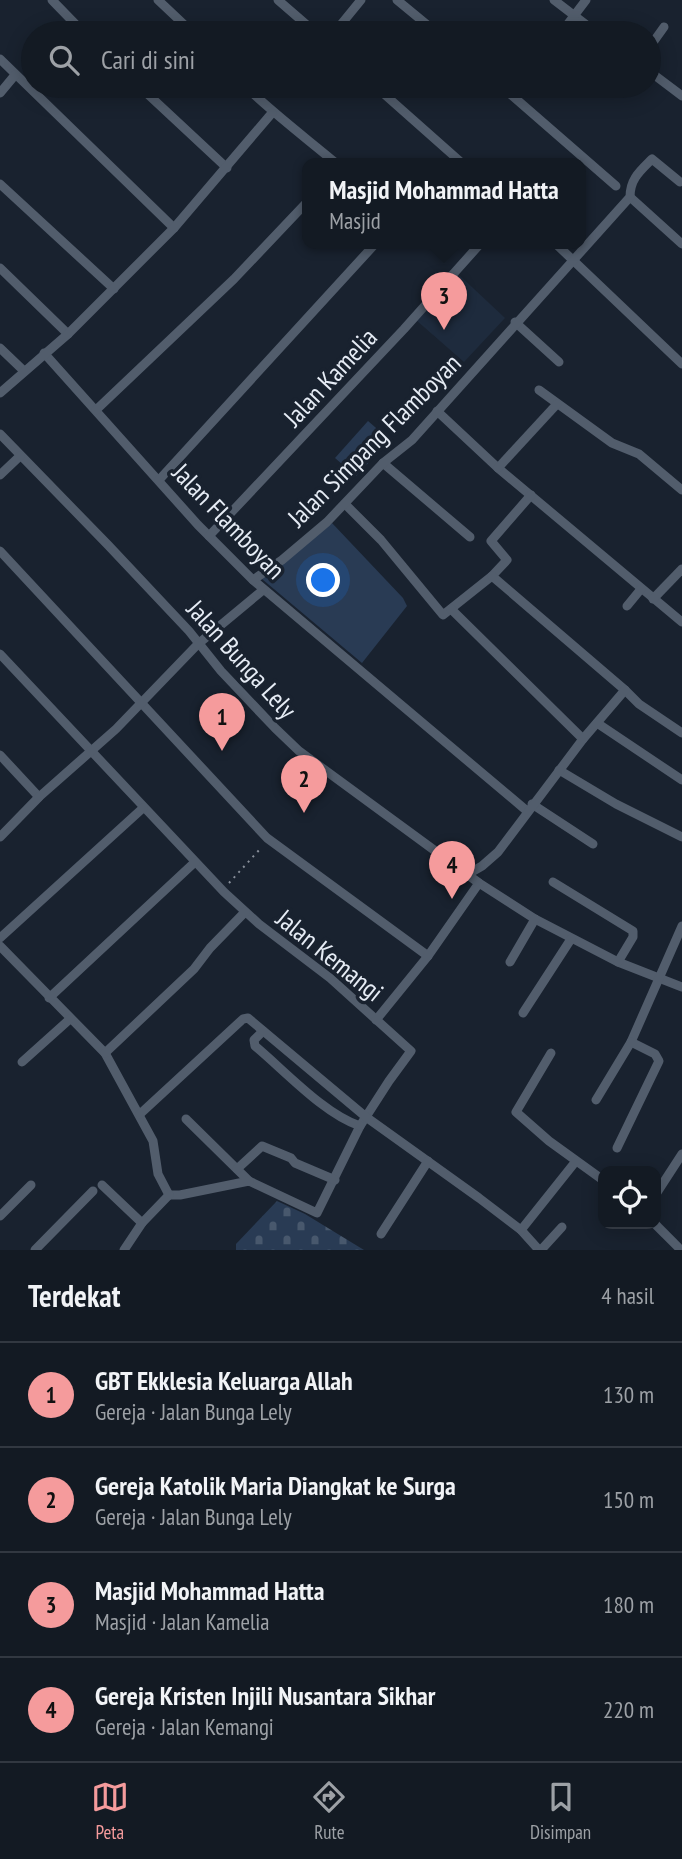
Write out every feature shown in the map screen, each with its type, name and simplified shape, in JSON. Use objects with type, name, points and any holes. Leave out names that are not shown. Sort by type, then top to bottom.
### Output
[{"type":"street","points":[[52,0],[72,21]]},
{"type":"street","points":[[158,0],[180,21]]},
{"type":"street","points":[[278,0],[302,21]]},
{"type":"street","points":[[344,21],[361,0]]},
{"type":"street","points":[[397,0],[423,21]]},
{"type":"street","points":[[554,0],[581,21]]},
{"type":"street","points":[[570,21],[586,0]]},
{"type":"street","points":[[661,31],[664,27]]},
{"type":"street","points":[[0,59],[21,81]]},
{"type":"street","points":[[0,93],[15,75]]},
{"type":"street","points":[[661,80],[682,96]]},
{"type":"street","points":[[39,98],[174,228]]},
{"type":"street","points":[[152,98],[227,167]]},
{"type":"street","points":[[257,98],[330,158]]},
{"type":"street","points":[[389,98],[456,158]]},
{"type":"street","points":[[515,98],[584,158]]},
{"type":"street","points":[[0,393],[68,334],[174,228],[272,113]]},
{"type":"street","name":"Jalan Simpang Flamboyan","points":[[586,246],[630,197],[630,187],[635,176],[652,159],[680,182]]},
{"type":"street","points":[[586,160],[616,186]]},
{"type":"street","points":[[0,184],[114,289]]},
{"type":"street","points":[[630,197],[682,244]]},
{"type":"street","points":[[96,410],[234,278],[302,206]]},
{"type":"street","points":[[159,480],[370,249]]},
{"type":"street","name":"Jalan Kamelia","points":[[209,536],[476,249]]},
{"type":"street","points":[[562,249],[682,364]]},
{"type":"street","name":"Jalan Simpang Flamboyan","points":[[253,580],[309,538],[383,463],[412,440],[584,249]]},
{"type":"street","points":[[0,268],[68,334]]},
{"type":"street","points":[[516,322],[559,362]]},
{"type":"street","points":[[0,348],[24,371]]},
{"type":"street","name":"Jalan Flamboyan","points":[[44,353],[209,536],[263,590],[529,808],[593,844]]},
{"type":"street","points":[[539,390],[612,443],[639,454],[682,490]]},
{"type":"street","points":[[498,468],[557,404]]},
{"type":"street","points":[[437,411],[498,468],[682,622]]},
{"type":"street","name":"Jalan Bunga Lely","points":[[0,435],[117,554],[299,751],[479,883],[535,919],[618,962],[682,987]]},
{"type":"street","points":[[0,475],[20,456]]},
{"type":"street","points":[[383,463],[470,537]]},
{"type":"street","points":[[345,504],[381,540],[441,614],[492,576],[507,560],[491,541],[531,495]]},
{"type":"street","points":[[0,551],[269,839],[428,956]]},
{"type":"street","points":[[653,599],[682,569]]},
{"type":"street","points":[[492,576],[639,704],[682,733]]},
{"type":"street","points":[[627,606],[641,589]]},
{"type":"street","points":[[0,836],[142,704],[198,644],[263,590]]},
{"type":"street","points":[[451,609],[583,739]]},
{"type":"street","name":"Jalan Kemangi","points":[[0,654],[222,891],[330,978],[376,1020],[428,956],[479,883]]},
{"type":"street","points":[[468,874],[498,852],[583,739],[625,690]]},
{"type":"street","points":[[597,723],[682,780]]},
{"type":"street","points":[[0,755],[39,797]]},
{"type":"street","points":[[559,770],[616,804],[682,836]]},
{"type":"street","points":[[0,938],[143,808]]},
{"type":"street","points":[[49,998],[195,862]]},
{"type":"street","points":[[553,882],[633,931],[633,937],[618,962]]},
{"type":"street","points":[[105,1053],[194,969],[245,912]]},
{"type":"street","points":[[510,962],[535,919]]},
{"type":"street","points":[[596,1100],[631,1042],[682,926]]},
{"type":"street","points":[[523,1013],[571,939]]},
{"type":"street","points":[[0,946],[105,1053],[153,1140],[158,1174],[169,1195]]},
{"type":"street","points":[[22,1062],[70,1019]]},
{"type":"street","points":[[140,1114],[243,1019],[251,1019],[366,1117],[521,1230],[540,1250],[562,1227]]},
{"type":"street","points":[[186,1119],[249,1181],[317,1213],[360,1126],[388,1081],[411,1051],[376,1020]]},
{"type":"street","points":[[263,1031],[254,1040],[255,1046],[306,1091],[343,1119],[360,1126]]},
{"type":"street","points":[[617,1148],[659,1061],[656,1054],[631,1042]]},
{"type":"street","points":[[551,1053],[516,1112],[598,1176]]},
{"type":"street","points":[[237,1169],[262,1146],[335,1180]]},
{"type":"street","points":[[661,1187],[681,1160]]},
{"type":"street","points":[[381,1234],[428,1161]]},
{"type":"street","points":[[521,1230],[576,1161]]},
{"type":"street","points":[[124,1250],[142,1223],[169,1195],[249,1181]]},
{"type":"street","points":[[0,1216],[31,1185]]},
{"type":"street","points":[[102,1185],[142,1223]]},
{"type":"street","points":[[35,1250],[93,1191]]},
{"type":"street","points":[[660,1229],[681,1250]]},
{"type":"path","points":[[222,891],[269,839]]},
{"type":"shaded area","points":[[457,273],[505,318],[464,362],[416,320]]},
{"type":"green space","points":[[368,421],[390,440],[356,476],[335,458]]},
{"type":"green space","points":[[332,523],[403,598],[407,606],[362,663],[262,579]]},
{"type":"green space","points":[[277,1201],[305,1214],[364,1250],[236,1250],[236,1244]]},
{"type":"place","name":"Masjid Mohammad Hatta","points":[[444,330]]},
{"type":"place","name":"GBT Ekklesia Keluarga Allah","points":[[222,751]]},
{"type":"place","name":"Gereja Katolik Maria Diangkat ke Surga","points":[[304,813]]},
{"type":"place","name":"Gereja Kristen Injili Nusantara Sikhar","points":[[452,899]]}]
